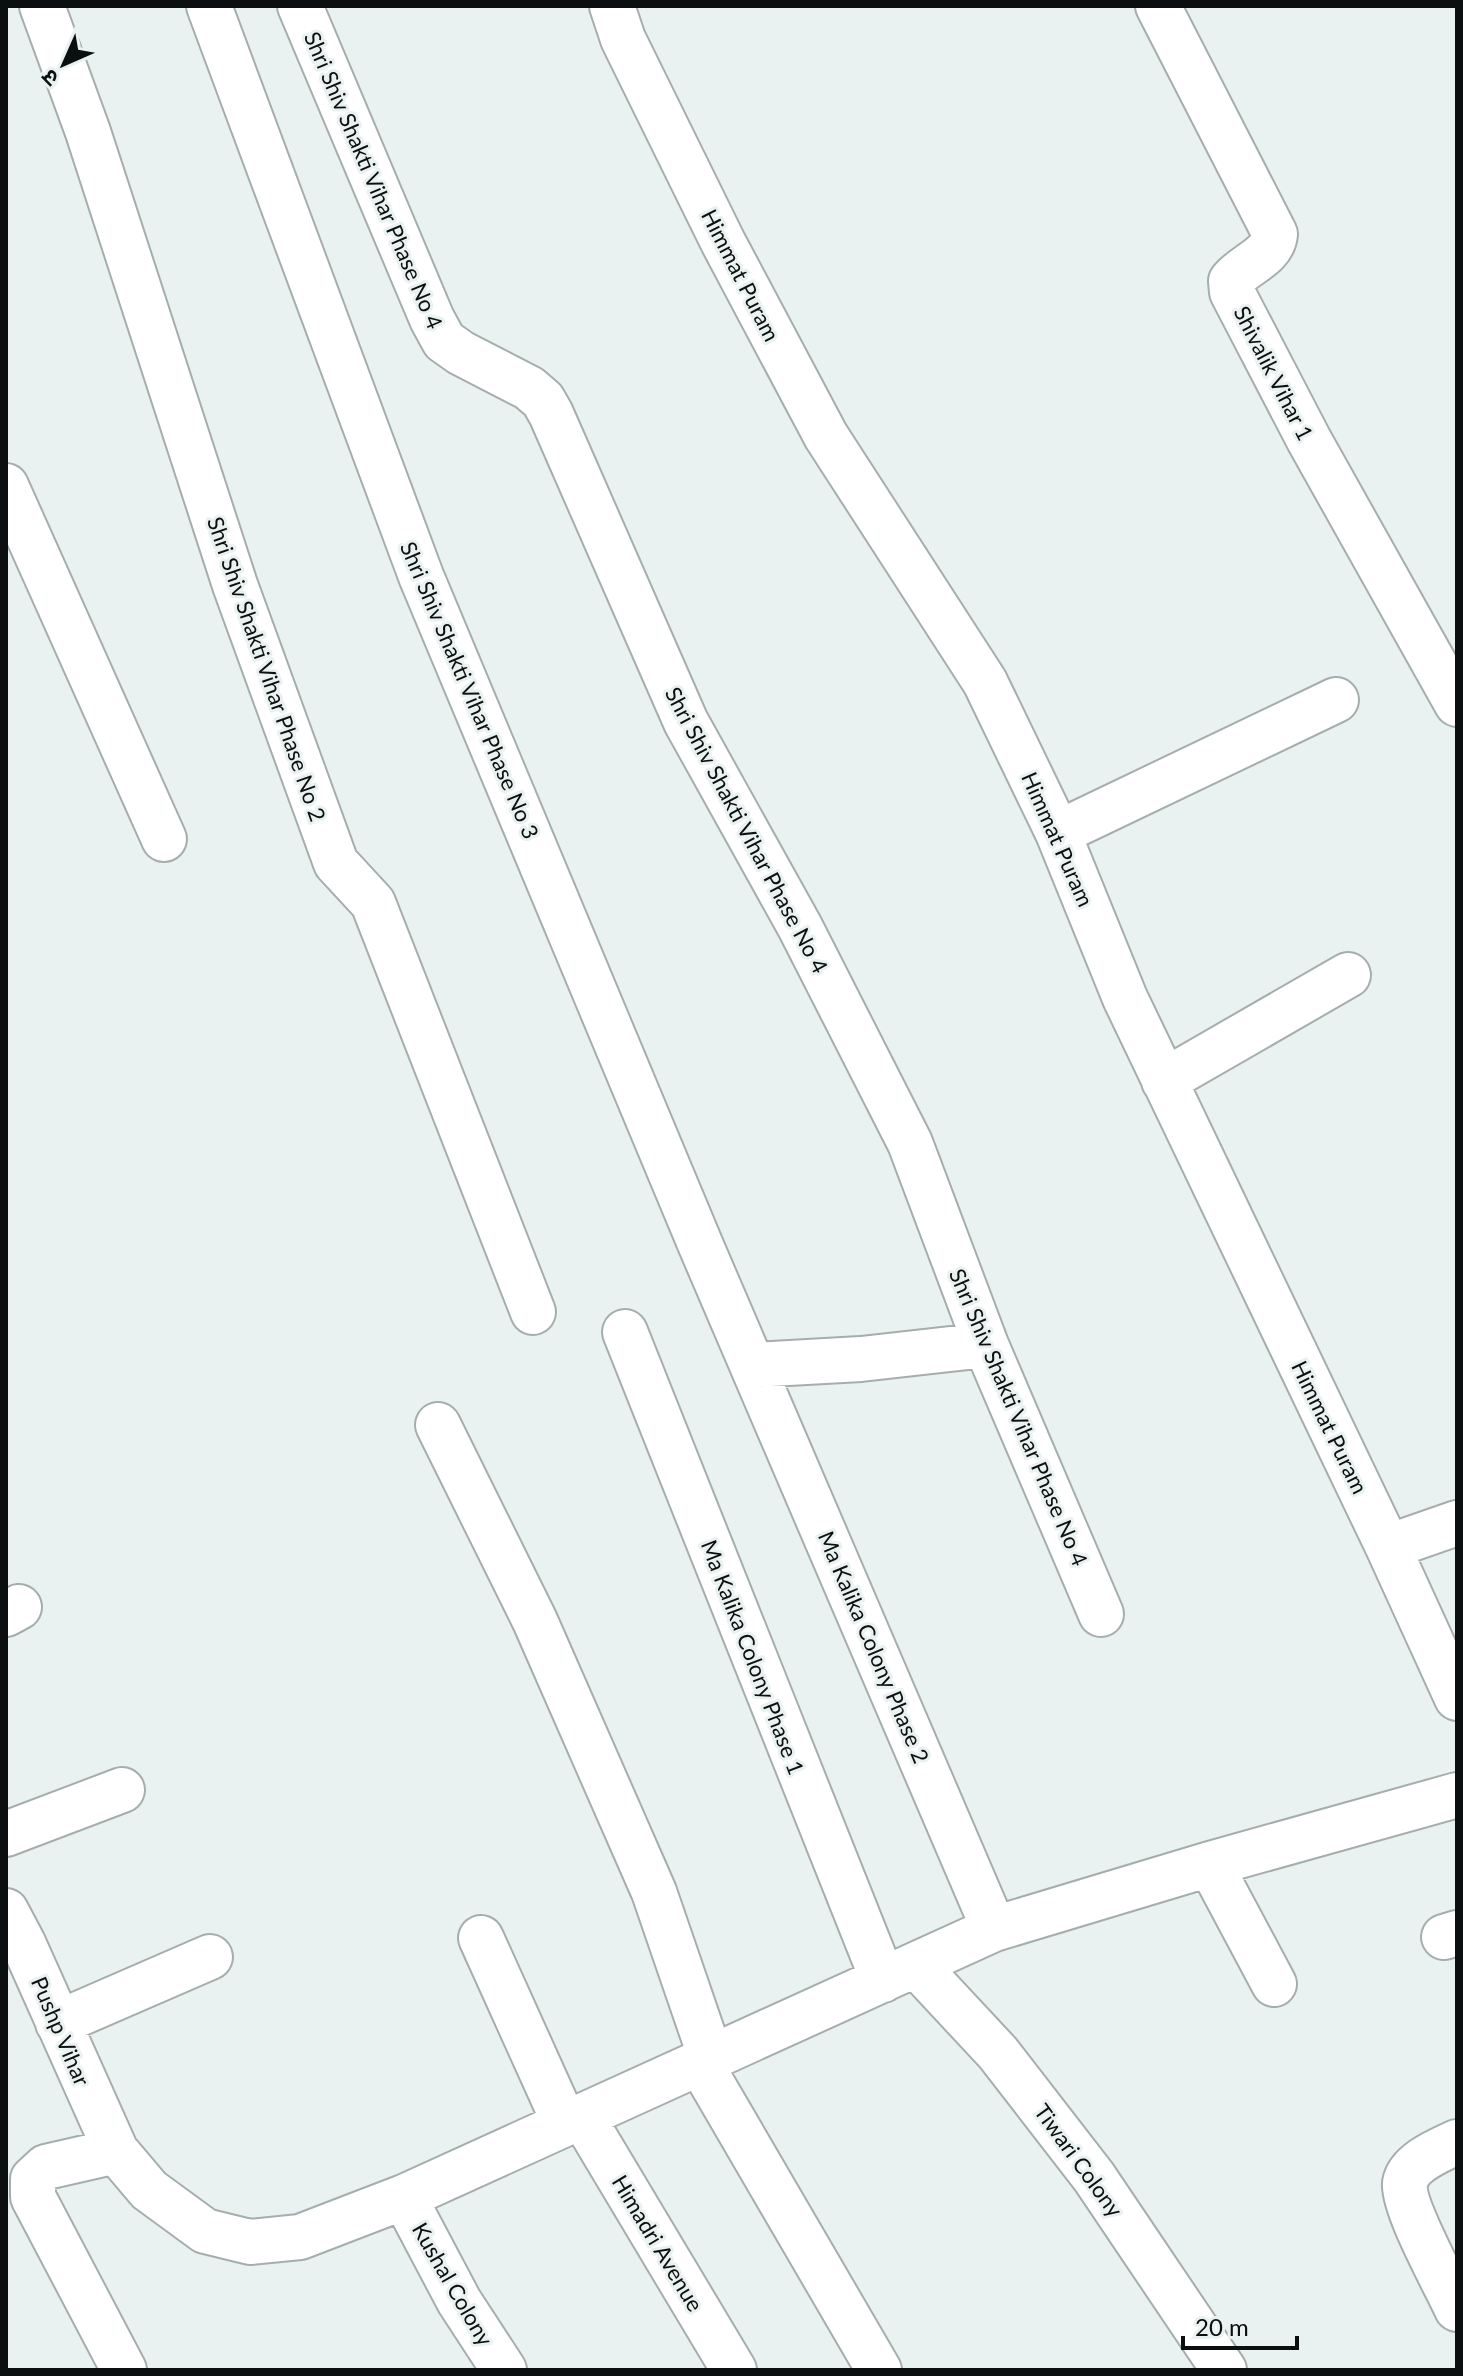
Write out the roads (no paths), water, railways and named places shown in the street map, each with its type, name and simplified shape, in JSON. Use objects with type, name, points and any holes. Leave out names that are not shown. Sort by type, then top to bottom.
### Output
[{"type":"street","name":"Shri Shiv Shakti Vihar Phase No 2","points":[[42,6],[88,132],[235,585],[336,863],[373,903],[533,1312]]},
{"type":"street","name":"Shri Shiv Shakti Vihar Phase No 3","points":[[209,6],[421,576],[754,1365]]},
{"type":"street","name":"Shri Shiv Shakti Vihar Phase No 4","points":[[300,6],[425,305],[444,341],[529,388],[543,400],[551,414],[686,722],[800,927],[910,1143],[986,1345],[1101,1614]]},
{"type":"street","name":"Himmat Puram","points":[[612,6],[623,39],[723,242],[826,436],[985,682],[1058,833],[1125,998],[1457,1698]]},
{"type":"street","name":"Shivalik Vihar 1","points":[[1158,6],[1275,234],[1270,249],[1238,271],[1231,281],[1232,292],[1309,440],[1457,704]]},
{"type":"street","points":[[6,486],[164,839]]},
{"type":"street","points":[[1058,833],[1336,700]]},
{"type":"street","points":[[1164,1081],[1348,975]]},
{"type":"street","name":"Ma Kalika Colony Phase 1","points":[[625,1332],[899,1973]]},
{"type":"street","points":[[754,1365],[861,1359],[986,1345]]},
{"type":"street","name":"Ma Kalika Colony Phase 2","points":[[754,1365],[994,1929]]},
{"type":"street","points":[[438,1425],[535,1621],[654,1892],[706,2061],[879,2370]]},
{"type":"street","points":[[1388,1547],[1457,1523]]},
{"type":"street","points":[[6,1834],[122,1790]]},
{"type":"street","name":"Pushp Vihar","points":[[6,1911],[116,2151],[149,2190],[205,2231],[250,2242],[300,2237],[404,2197],[994,1929],[1457,1795]]},
{"type":"street","points":[[1210,1864],[1274,1984]]},
{"type":"street","name":"Himadri Avenue","points":[[481,1938],[573,2120],[734,2370]]},
{"type":"street","points":[[58,2023],[210,1957]]},
{"type":"street","name":"Tiwari Colony","points":[[899,1973],[998,2053],[1084,2165],[1224,2370]]},
{"type":"street","points":[[1457,2142],[1416,2166],[1405,2182],[1407,2202],[1457,2309]]},
{"type":"street","points":[[116,2151],[46,2167],[33,2179],[33,2197],[124,2370]]},
{"type":"street","name":"Kushal Colony","points":[[404,2197],[459,2301],[504,2370]]}]
